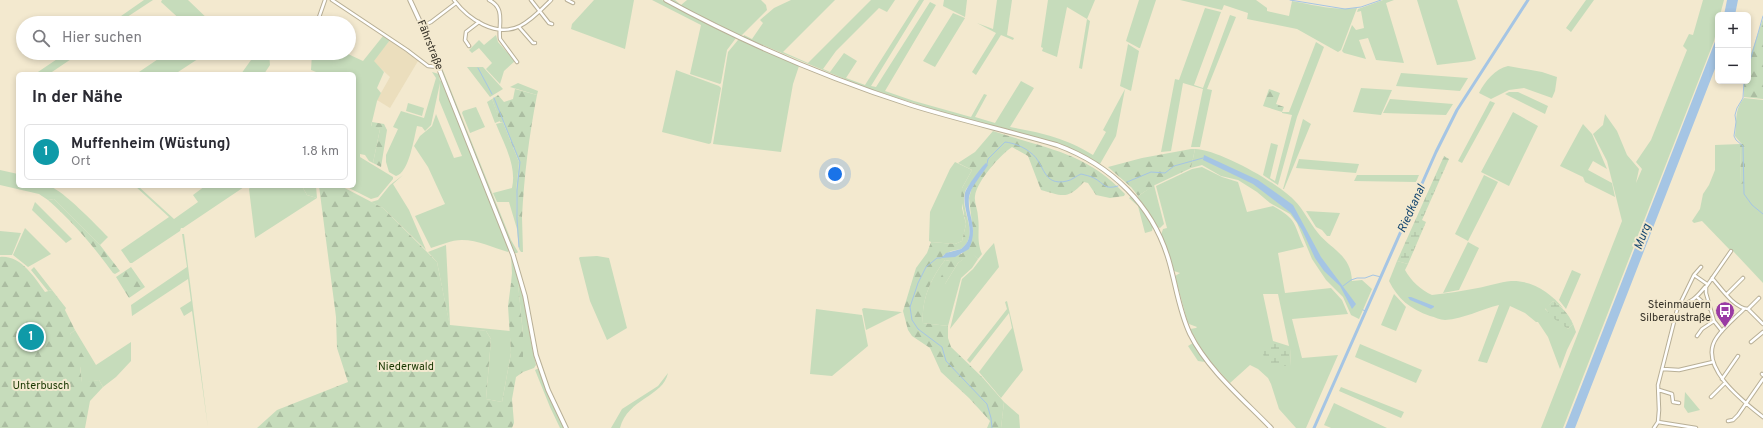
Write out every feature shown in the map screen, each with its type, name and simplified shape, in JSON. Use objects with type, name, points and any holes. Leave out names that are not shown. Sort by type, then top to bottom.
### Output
[{"type":"main road","name":"Fährstraße","points":[[410,0],[422,26],[515,261],[525,296],[536,355],[548,390],[566,428]]},
{"type":"main road","points":[[666,0],[740,38],[860,87],[935,112],[1057,145],[1080,154],[1107,171],[1132,193],[1158,230],[1169,259],[1184,317],[1197,346],[1218,372],[1271,428]]},
{"type":"street","points":[[319,16],[325,0]]},
{"type":"street","points":[[332,0],[407,50],[428,66],[438,67]]},
{"type":"street","points":[[454,0],[465,13],[494,29],[519,27],[540,11],[551,0]]},
{"type":"street","points":[[489,0],[498,7],[501,17],[500,39],[517,62]]},
{"type":"street","points":[[531,0],[549,23],[552,24]]},
{"type":"street","points":[[567,0],[573,3]]},
{"type":"street","points":[[422,26],[431,22],[456,3]]},
{"type":"street","points":[[469,46],[465,40],[466,32],[479,22]]},
{"type":"street","points":[[519,27],[533,43],[535,43]]},
{"type":"street","points":[[1678,305],[1688,303],[1697,297],[1730,251]]},
{"type":"street","points":[[1654,428],[1658,422],[1658,385],[1678,305],[1694,275],[1701,267]]},
{"type":"street","points":[[1694,275],[1707,285]]},
{"type":"street","points":[[1712,278],[1735,303],[1746,309],[1763,324]]},
{"type":"street","points":[[1727,294],[1743,278]]},
{"type":"street","points":[[1707,285],[1706,294],[1714,321],[1722,331]]},
{"type":"street","points":[[1697,297],[1711,310]]},
{"type":"street","points":[[1759,298],[1716,338],[1713,345],[1713,362],[1718,375],[1725,383],[1745,403],[1763,417]]},
{"type":"street","points":[[1697,336],[1702,329],[1714,321]]},
{"type":"street","points":[[1751,342],[1763,332]]},
{"type":"street","points":[[1722,379],[1738,356]]},
{"type":"street","points":[[1663,369],[1675,371],[1713,362]]},
{"type":"street","points":[[1728,421],[1736,417],[1763,379]]},
{"type":"street","points":[[1711,397],[1725,383]]},
{"type":"street","points":[[1659,390],[1672,394],[1673,402],[1680,403]]},
{"type":"street","points":[[1658,422],[1696,428]]},
{"type":"street","points":[[1669,424],[1670,428]]},
{"type":"shaded area","points":[[390,40],[418,61],[390,108],[377,100],[390,77],[373,61]]},
{"type":"green space","points":[[144,0],[153,0],[129,16],[121,16]]},
{"type":"green space","points":[[162,0],[188,0],[205,16],[176,16],[161,2]]},
{"type":"green space","points":[[594,0],[634,0],[625,49],[571,29],[572,24]]},
{"type":"green space","points":[[652,0],[662,0],[736,38],[727,50],[720,84],[690,74],[701,25]]},
{"type":"green space","points":[[669,0],[675,0],[681,5],[687,0],[761,0],[766,5],[767,10],[742,35],[739,35]]},
{"type":"green space","points":[[791,0],[835,0],[783,52],[808,63],[871,0],[895,0],[887,12],[879,8],[836,51],[823,69],[830,72],[844,53],[857,61],[846,78],[865,85],[919,0],[924,0],[871,86],[876,87],[930,2],[936,5],[885,91],[971,117],[984,94],[987,95],[975,117],[995,123],[1021,81],[1034,88],[1010,127],[1053,136],[1093,155],[1106,132],[1103,130],[1125,89],[1116,136],[1100,164],[1061,144],[941,112],[864,87],[743,37],[744,35],[752,39],[763,23],[760,20],[774,8]]},
{"type":"green space","points":[[944,0],[967,0],[965,17],[943,6]]},
{"type":"green space","points":[[997,0],[1012,0],[1007,35],[1014,38],[1013,40],[1001,35],[976,75],[972,72],[996,33],[977,23],[993,29]]},
{"type":"green space","points":[[1048,0],[1095,0],[1087,19],[1067,7],[1057,57],[1042,51],[1043,48],[1041,47]]},
{"type":"green space","points":[[1139,0],[1156,0],[1140,48],[1126,41]]},
{"type":"green space","points":[[1180,0],[1256,0],[1267,8],[1267,11],[1289,16],[1292,1],[1333,8],[1357,8],[1341,50],[1338,52],[1297,29],[1247,19],[1248,13],[1224,5],[1222,10]]},
{"type":"green space","points":[[1383,0],[1394,0],[1386,3],[1404,63],[1376,60],[1368,38],[1359,40],[1366,59],[1344,53],[1342,51],[1352,25],[1356,30],[1364,28],[1361,11],[1357,12],[1358,9]]},
{"type":"green space","points":[[1417,0],[1457,0],[1476,59],[1471,61],[1437,65]]},
{"type":"green space","points":[[1586,0],[1594,0],[1571,32],[1566,28]]},
{"type":"green space","points":[[1703,0],[1724,0],[1721,12],[1715,12],[1714,41],[1563,428],[1541,428],[1622,221],[1607,161],[1593,134],[1603,125],[1605,114],[1617,131],[1627,155],[1639,169],[1636,183],[1642,169],[1636,162],[1651,140],[1687,50],[1683,46],[1689,34],[1693,35]]},
{"type":"green space","points":[[1205,8],[1221,12],[1194,85],[1203,88],[1230,15],[1236,17],[1207,89],[1212,90],[1200,147],[1191,147],[1203,89],[1183,83],[1171,151],[1161,152],[1175,79],[1179,80]]},
{"type":"green space","points":[[953,13],[965,18],[935,67],[923,61]]},
{"type":"green space","points":[[1087,19],[1090,21],[1082,69],[1079,68]]},
{"type":"green space","points":[[1763,19],[1763,99],[1744,97],[1744,84],[1751,84],[1751,53]]},
{"type":"green space","points":[[496,35],[498,42],[515,61],[504,71],[500,84],[486,69],[492,63],[479,48],[472,53],[469,50],[479,40],[484,45]]},
{"type":"green space","points":[[383,36],[390,40],[374,61],[384,72],[377,88],[381,93],[377,101],[371,126],[380,129],[373,163],[369,161],[365,155],[360,154],[360,157],[393,177],[393,179],[378,197],[371,199],[349,188],[356,188],[356,72],[316,72],[311,70],[312,60],[356,60],[356,58],[363,61]]},
{"type":"green space","points":[[738,40],[799,66],[793,84],[781,152],[713,144],[728,52]]},
{"type":"green space","points":[[1316,42],[1324,47],[1297,117],[1278,185],[1263,175],[1271,143],[1278,145],[1270,178],[1275,181],[1292,115],[1282,112],[1289,112]]},
{"type":"green space","points":[[1128,44],[1139,51],[1131,91],[1120,86]]},
{"type":"green space","points":[[56,60],[70,60],[52,72],[38,72]]},
{"type":"green space","points":[[157,60],[196,60],[178,72],[139,72]]},
{"type":"green space","points":[[251,60],[270,60],[270,65],[265,72],[242,72]]},
{"type":"green space","points":[[1508,66],[1542,72],[1557,77],[1555,91],[1552,98],[1524,88],[1509,90],[1491,99],[1479,93],[1491,76]]},
{"type":"green space","points":[[467,67],[483,67],[503,89],[490,97]]},
{"type":"green space","points":[[442,68],[511,240],[518,252],[517,253],[514,253],[441,69]]},
{"type":"green space","points":[[676,70],[721,88],[711,143],[709,144],[662,132]]},
{"type":"green space","points":[[432,72],[439,74],[440,81],[442,80],[509,250],[508,252],[468,240],[458,240],[431,248],[415,216],[445,204],[428,167],[414,146],[420,136],[432,126],[436,114],[454,158],[462,156],[439,100],[440,83],[431,125],[425,131],[422,127],[417,126],[408,162],[404,169],[396,176],[389,172],[386,162],[386,155],[398,129],[393,127],[401,111],[424,118],[436,78]]},
{"type":"green space","points":[[1401,73],[1468,78],[1460,91],[1396,86]]},
{"type":"green space","points":[[518,83],[538,91],[537,95],[510,87]]},
{"type":"green space","points":[[1361,88],[1392,90],[1381,115],[1353,112]]},
{"type":"green space","points":[[515,89],[537,95],[527,156],[522,217],[517,216],[516,191],[519,162],[503,122],[500,122],[492,99],[498,95],[504,102],[513,99]]},
{"type":"green space","points":[[1269,89],[1280,93],[1276,104],[1284,107],[1282,112],[1263,106]]},
{"type":"green space","points":[[1509,92],[1518,92],[1548,106],[1545,114],[1505,94]]},
{"type":"green space","points":[[1744,98],[1763,100],[1763,283],[1702,221],[1694,223],[1692,221],[1700,209],[1703,194],[1709,185],[1715,170],[1715,145],[1740,144],[1741,184],[1745,148],[1735,136],[1736,116]]},
{"type":"green space","points":[[492,99],[500,121],[495,123],[487,102]]},
{"type":"green space","points":[[1390,99],[1453,104],[1446,115],[1383,113]]},
{"type":"green space","points":[[1490,101],[1495,103],[1462,163],[1458,161]]},
{"type":"green space","points":[[408,103],[424,108],[422,116],[406,111]]},
{"type":"green space","points":[[476,107],[485,127],[470,133],[462,113],[463,111]]},
{"type":"green space","points":[[1513,112],[1538,126],[1509,186],[1481,172]]},
{"type":"green space","points":[[1303,119],[1311,124],[1283,189]]},
{"type":"green space","points":[[372,122],[384,124],[387,130],[381,167],[373,163],[380,129],[371,127]]},
{"type":"green space","points":[[503,122],[519,162],[516,191],[517,216],[522,217],[523,252],[519,249],[517,229],[509,202],[497,202],[493,193],[512,188],[513,172],[509,155],[496,124]]},
{"type":"green space","points":[[1583,124],[1592,134],[1607,169],[1593,161],[1588,170],[1612,183],[1615,197],[1585,182],[1583,177],[1560,166]]},
{"type":"green space","points":[[993,131],[1047,147],[1080,160],[1110,180],[1125,194],[1124,196],[1110,198],[1096,195],[1088,183],[1084,182],[1073,192],[1064,195],[1041,190],[1028,156],[1012,147],[1001,156],[980,183],[975,199],[978,214],[979,244],[982,254],[978,259],[972,253],[958,263],[945,284],[939,280],[950,261],[945,260],[935,274],[925,298],[923,323],[948,326],[948,338],[951,347],[983,378],[1004,402],[1001,428],[987,428],[990,421],[969,398],[941,372],[930,348],[912,336],[908,330],[903,311],[916,268],[927,253],[931,242],[955,244],[962,241],[966,224],[961,198],[962,188],[972,170],[958,163],[975,152]],"holes":[[[974,180],[969,198],[973,232],[962,254],[942,256],[951,251],[961,249],[967,243],[969,229],[964,199],[966,190]]]},
{"type":"green space","points":[[1740,144],[1743,144],[1745,148],[1745,183],[1741,184]]},
{"type":"green space","points":[[1195,149],[1218,155],[1247,168],[1286,193],[1294,200],[1323,239],[1344,259],[1351,272],[1352,281],[1362,280],[1372,289],[1359,319],[1351,315],[1343,297],[1326,280],[1312,259],[1297,223],[1290,214],[1270,203],[1257,192],[1238,180],[1221,176],[1202,165],[1191,168]]},
{"type":"green space","points":[[1195,149],[1191,168],[1155,185],[1138,196],[1131,187],[1108,167],[1142,158]]},
{"type":"green space","points":[[1444,156],[1449,159],[1422,220],[1426,222],[1408,264],[1397,261]]},
{"type":"green space","points":[[1299,159],[1359,164],[1356,173],[1296,168]]},
{"type":"green space","points":[[955,162],[972,170],[962,188],[962,208],[966,224],[962,241],[955,244],[931,242],[929,241],[930,212],[950,169]]},
{"type":"green space","points":[[1202,167],[1222,177],[1238,182],[1247,212],[1273,206],[1287,215],[1294,223],[1304,247],[1278,253],[1285,293],[1331,288],[1342,300],[1348,314],[1292,319],[1302,358],[1338,355],[1306,428],[1296,428],[1279,409],[1268,378],[1258,369],[1250,365],[1230,383],[1206,357],[1190,329],[1197,327],[1189,324],[1187,320],[1175,276],[1180,273],[1174,271],[1161,235],[1163,229],[1167,228],[1156,186],[1192,169]],"holes":[[[1263,294],[1278,294],[1289,346],[1273,341]],[[1290,348],[1291,366],[1268,365]]]},
{"type":"green space","points":[[0,170],[16,174],[16,188],[53,188],[63,194],[80,209],[108,237],[100,245],[54,199],[48,200],[39,194],[0,185]]},
{"type":"green space","points":[[403,175],[393,184],[409,210],[426,250],[383,208],[371,202],[378,200],[390,185]]},
{"type":"green space","points":[[1357,175],[1419,175],[1416,182],[1354,181]]},
{"type":"green space","points":[[1484,175],[1498,182],[1468,241],[1455,234]]},
{"type":"green space","points":[[1154,185],[1164,224],[1160,228],[1157,227],[1137,197]]},
{"type":"green space","points":[[137,188],[140,188],[174,219],[198,202],[193,195],[202,188],[243,188],[130,263],[121,250],[169,217]]},
{"type":"green space","points":[[303,188],[307,195],[317,198],[255,238],[249,189]]},
{"type":"green space","points":[[303,188],[316,188],[317,198],[307,195]]},
{"type":"green space","name":"Niederwald","points":[[319,188],[345,188],[383,208],[437,262],[450,326],[486,331],[491,339],[486,399],[502,402],[511,353],[508,306],[511,283],[518,283],[523,334],[523,372],[516,377],[512,399],[514,423],[512,428],[257,428],[277,410],[348,382],[337,348],[336,317]]},
{"type":"green space","points":[[1132,196],[1153,226],[1152,231],[1145,233],[1138,206],[1129,198]]},
{"type":"green space","points":[[54,199],[100,245],[120,271],[115,274],[113,273],[83,235],[48,200]]},
{"type":"green space","points":[[35,202],[72,239],[66,243],[32,210]]},
{"type":"green space","points":[[1306,211],[1340,213],[1330,236],[1327,236],[1322,230],[1316,227]]},
{"type":"green space","points":[[25,228],[51,254],[28,267],[13,255]]},
{"type":"green space","points":[[0,231],[21,233],[12,255],[0,255]]},
{"type":"green space","points":[[182,234],[184,234],[208,428],[192,311],[184,316],[180,308],[191,301],[188,279],[132,316],[131,305],[187,267]]},
{"type":"green space","points":[[1468,242],[1479,248],[1459,290],[1443,293]]},
{"type":"green space","points":[[994,243],[999,267],[950,329],[962,279],[973,269]]},
{"type":"green space","points":[[446,245],[450,325],[510,331],[511,353],[502,402],[486,399],[491,339],[486,331],[450,327],[437,262],[428,252]]},
{"type":"green space","points":[[972,252],[978,259],[972,268],[961,278],[948,326],[923,323],[925,298],[935,274],[945,260],[950,261],[945,284],[958,263]]},
{"type":"green space","points":[[511,256],[522,286],[536,365],[534,368],[523,372],[523,334],[518,284],[511,283]]},
{"type":"green space","points":[[597,256],[609,258],[627,328],[607,340],[590,301],[579,258]]},
{"type":"green space","name":"Unterbusch","points":[[0,257],[8,257],[21,263],[45,292],[52,290],[66,308],[65,310],[75,330],[70,334],[87,362],[80,367],[82,382],[99,380],[103,387],[90,401],[85,428],[0,428]]},
{"type":"green space","points":[[1397,261],[1408,264],[1405,270],[1410,278],[1420,288],[1432,295],[1511,281],[1519,281],[1540,288],[1553,297],[1563,308],[1553,301],[1545,309],[1568,329],[1573,324],[1576,332],[1560,369],[1548,337],[1538,322],[1525,313],[1510,306],[1487,363],[1478,361],[1499,305],[1459,318],[1445,320],[1416,310],[1405,303],[1396,293],[1389,281]]},
{"type":"green space","points":[[34,267],[52,290],[48,291],[31,270]]},
{"type":"green space","points":[[131,267],[145,287],[129,298],[116,277]]},
{"type":"green space","points":[[1572,270],[1581,274],[1566,309],[1559,300]]},
{"type":"green space","points":[[1394,294],[1406,307],[1396,331],[1381,325]]},
{"type":"green space","points":[[1007,301],[1023,370],[1001,398],[979,372],[1012,328],[1009,313],[970,363],[967,360],[1007,309],[1005,302]]},
{"type":"green space","points":[[1553,301],[1571,320],[1573,324],[1568,329],[1552,317],[1545,308]]},
{"type":"green space","points":[[816,309],[862,315],[868,346],[832,376],[810,374]]},
{"type":"green space","points":[[862,309],[902,312],[866,330]]},
{"type":"green space","points":[[75,330],[96,365],[131,342],[131,361],[116,377],[103,387],[99,380],[82,383],[80,366],[70,334]]},
{"type":"green space","points":[[1193,343],[1206,361],[1205,362],[1198,361],[1188,346]]},
{"type":"green space","points":[[1265,343],[1275,343],[1290,348],[1291,366],[1268,366],[1262,352]]},
{"type":"green space","points":[[1360,344],[1422,370],[1416,383],[1355,357]]},
{"type":"green space","points":[[537,369],[564,428],[560,428],[550,407],[535,370]]},
{"type":"green space","points":[[668,373],[660,388],[630,410],[624,418],[620,428],[611,428],[622,409],[658,386]]},
{"type":"green space","points":[[1341,387],[1404,412],[1401,418],[1339,391]]},
{"type":"green space","points":[[1685,392],[1700,410],[1688,413],[1684,407]]},
{"type":"green space","points":[[1004,402],[1019,415],[1020,428],[1001,428]]},
{"type":"green space","points":[[1334,403],[1387,428],[1331,428],[1324,425]]},
{"type":"water","points":[[1727,0],[1738,0],[1736,12],[1725,12]]},
{"type":"water","name":"Murg","points":[[1715,42],[1715,69],[1575,428],[1565,428]]},
{"type":"water","points":[[1204,155],[1258,180],[1293,205],[1321,257],[1356,304],[1352,309],[1340,286],[1324,271],[1315,258],[1302,230],[1291,213],[1253,184],[1203,160]]},
{"type":"water","points":[[986,163],[988,165],[974,185],[969,197],[973,234],[969,249],[955,257],[941,258],[946,253],[961,249],[969,237],[969,222],[964,200],[965,193],[974,178]]},
{"type":"water","points":[[1408,297],[1434,307],[1431,309],[1410,300]]},
{"type":"waterway","points":[[1290,0],[1345,9],[1361,7],[1381,0]]},
{"type":"waterway","name":"Riedkanal","points":[[1314,428],[1436,152],[1457,110],[1528,0]]},
{"type":"waterway","points":[[1751,58],[1763,16]]},
{"type":"waterway","points":[[478,68],[492,94]]},
{"type":"waterway","points":[[1744,84],[1743,98],[1735,115],[1736,122],[1734,136],[1743,146],[1744,194],[1752,205],[1763,214]]},
{"type":"waterway","points":[[494,98],[520,162],[517,190],[519,247]]},
{"type":"waterway","points":[[987,164],[988,159],[1005,142],[1022,147],[1036,157],[1045,173],[1053,181],[1067,181],[1081,174],[1094,178],[1107,187],[1118,186]]},
{"type":"waterway","points":[[1127,182],[1151,172],[1165,173],[1174,166],[1203,158]]},
{"type":"waterway","points":[[941,258],[937,258],[926,267],[918,283],[910,307],[912,320],[918,329],[942,347],[946,361],[987,404],[992,428]]},
{"type":"waterway","points":[[1343,286],[1351,280],[1357,278],[1365,278],[1373,275],[1381,277]]},
{"type":"place","name":"Steinmauern Silberaustraße","points":[[1725,328]]},
{"type":"place","name":"Muffenheim (Wüstung)","points":[[31,337]]}]
